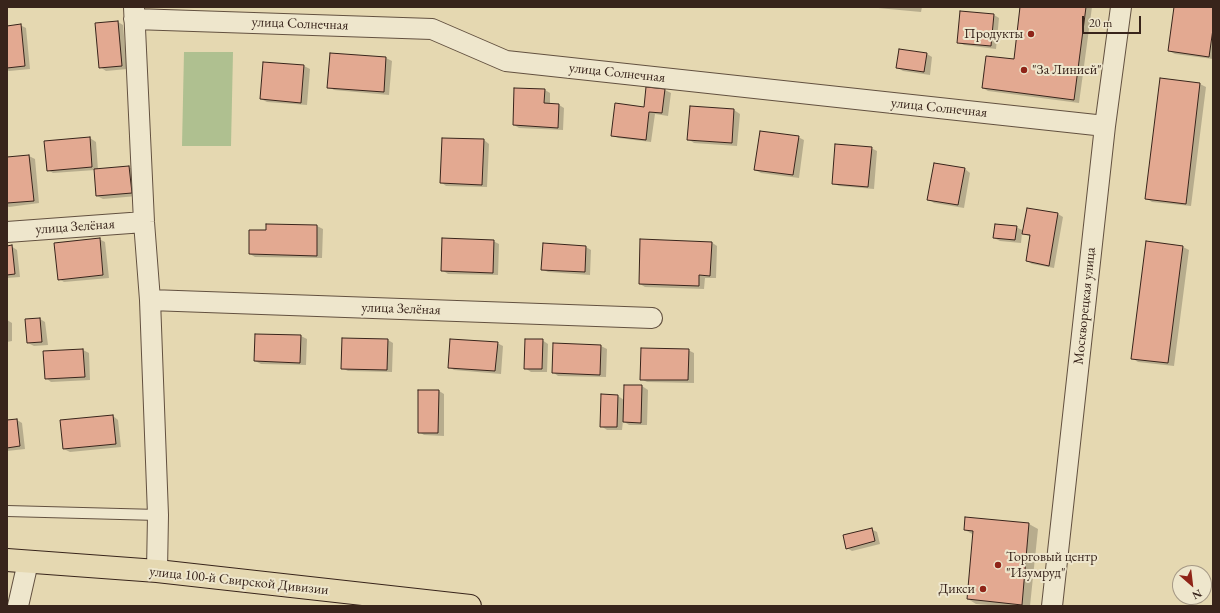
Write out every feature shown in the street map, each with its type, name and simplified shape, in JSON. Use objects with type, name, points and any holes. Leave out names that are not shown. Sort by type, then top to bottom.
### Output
[{"type":"main road","name":"улица 100-й Свирской Дивизии","points":[[7,560],[157,571],[395,602],[470,606]]},
{"type":"street","name":"Москворецкая улица","points":[[1052,606],[1104,126],[1121,7]]},
{"type":"street","name":"улица Солнечная","points":[[134,13],[432,29],[506,61],[1104,126]]},
{"type":"street","points":[[134,13],[144,222],[150,300],[158,515],[157,571]]},
{"type":"street","name":"улица Зелёная","points":[[7,232],[144,222]]},
{"type":"street","name":"улица Зелёная","points":[[150,300],[652,318]]},
{"type":"street","points":[[18,606],[28,562]]},
{"type":"lane","points":[[7,512],[158,515]]},
{"type":"green space","points":[[184,52],[233,52],[231,146],[182,146]]},
{"type":"building","points":[[1020,7],[1086,7],[1074,100],[982,88],[986,56],[1014,59]]},
{"type":"building","points":[[1174,7],[1213,7],[1213,29],[1209,57],[1168,51]]},
{"type":"building","points":[[960,11],[994,14],[991,46],[957,43]]},
{"type":"building","points":[[118,21],[122,66],[99,68],[95,23]]},
{"type":"building","points":[[21,24],[25,66],[7,68],[7,26]]},
{"type":"building","points":[[899,49],[927,53],[924,72],[896,68]]},
{"type":"building","points":[[330,53],[386,57],[384,92],[327,88]]},
{"type":"building","points":[[263,62],[304,65],[301,103],[260,99]]},
{"type":"building","points":[[1160,78],[1200,83],[1186,204],[1145,199]]},
{"type":"building","points":[[646,87],[665,89],[662,113],[649,112],[646,140],[611,136],[615,103],[644,107]]},
{"type":"building","points":[[514,88],[545,89],[544,103],[559,104],[558,128],[513,125]]},
{"type":"building","points":[[690,106],[734,109],[732,143],[687,140]]},
{"type":"building","points":[[760,131],[799,136],[793,175],[754,170]]},
{"type":"building","points":[[90,137],[92,167],[47,171],[44,141]]},
{"type":"building","points":[[442,138],[484,139],[482,185],[440,183]]},
{"type":"building","points":[[835,144],[872,147],[868,187],[832,184]]},
{"type":"building","points":[[29,155],[34,201],[7,203],[7,157]]},
{"type":"building","points":[[934,163],[965,168],[958,205],[927,200]]},
{"type":"building","points":[[129,166],[132,193],[96,196],[94,169]]},
{"type":"building","points":[[1027,208],[1058,213],[1049,266],[1026,261],[1030,235],[1022,234]]},
{"type":"building","points":[[266,224],[317,225],[317,256],[249,254],[249,230],[266,230]]},
{"type":"building","points":[[995,224],[1017,226],[1015,240],[993,238]]},
{"type":"building","points":[[100,238],[103,275],[58,280],[54,243]]},
{"type":"building","points":[[442,238],[494,240],[493,273],[441,271]]},
{"type":"building","points":[[640,239],[712,242],[710,276],[699,275],[699,286],[639,284]]},
{"type":"building","points":[[1146,241],[1183,246],[1168,363],[1131,359]]},
{"type":"building","points":[[543,243],[586,246],[585,272],[541,270]]},
{"type":"building","points":[[12,245],[15,274],[7,275],[7,246]]},
{"type":"building","points":[[40,318],[42,342],[27,343],[25,319]]},
{"type":"building","points":[[255,334],[301,335],[300,363],[254,361]]},
{"type":"building","points":[[342,338],[388,339],[387,370],[341,369]]},
{"type":"building","points":[[450,339],[498,342],[495,371],[448,368]]},
{"type":"building","points":[[525,339],[543,339],[542,369],[524,369]]},
{"type":"building","points":[[553,343],[601,345],[600,375],[552,373]]},
{"type":"building","points":[[641,348],[689,349],[688,380],[640,380]]},
{"type":"building","points":[[83,349],[85,377],[45,379],[43,351]]},
{"type":"building","points":[[624,385],[642,385],[641,423],[623,422]]},
{"type":"building","points":[[418,390],[439,390],[438,433],[418,433]]},
{"type":"building","points":[[601,394],[618,395],[617,427],[600,427]]},
{"type":"building","points":[[113,415],[116,444],[63,449],[60,420]]},
{"type":"building","points":[[17,419],[20,446],[7,448],[7,420]]},
{"type":"building","name":"Торговый центр \"Изумруд\"","points":[[965,517],[1029,523],[1022,605],[967,599],[973,531],[964,530]]},
{"type":"building","points":[[872,528],[875,541],[846,549],[843,535]]},
{"type":"place","name":"Продукты","points":[[1031,34]]},
{"type":"place","name":"\"За Линией\"","points":[[1024,70]]},
{"type":"place","name":"Торговый центр \"Изумруд\"","points":[[998,565]]},
{"type":"place","name":"Дикси","points":[[983,589]]}]
